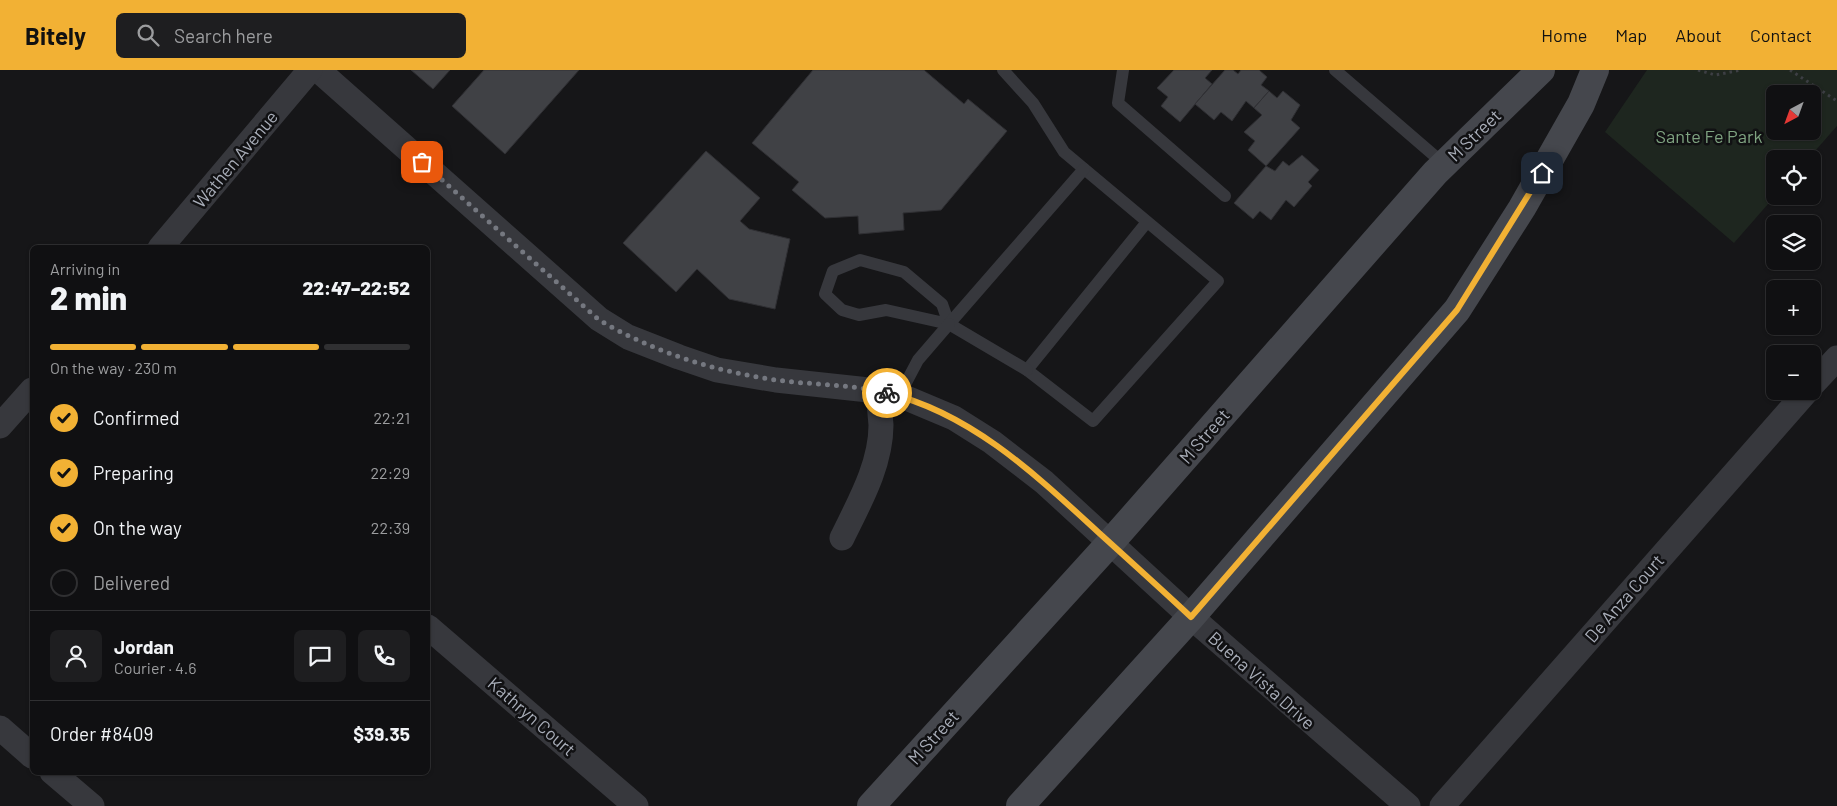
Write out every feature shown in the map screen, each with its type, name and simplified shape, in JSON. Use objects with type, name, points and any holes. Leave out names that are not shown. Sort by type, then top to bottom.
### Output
[{"type":"street","name":"Wathen Avenue","points":[[163,245],[200,203],[310,70]]},
{"type":"street","name":"Buena Vista Drive","points":[[318,70],[599,320],[628,337],[717,370],[776,380],[889,393],[954,418],[992,442],[1044,482],[1191,617],[1408,806]]},
{"type":"street","name":"M Street","points":[[871,806],[1110,543],[1444,164],[1541,70]]},
{"type":"street","points":[[1020,806],[1191,617],[1457,310],[1522,208],[1581,104],[1595,70]]},
{"type":"street","points":[[1821,375],[1837,358]]},
{"type":"street","points":[[0,426],[30,392]]},
{"type":"street","points":[[842,538],[862,498],[875,463],[889,393]]},
{"type":"street","name":"De Anza Court","points":[[1442,806],[1799,400]]},
{"type":"street","name":"Kathryn Court","points":[[430,629],[636,806]]},
{"type":"street","points":[[0,728],[30,754]]},
{"type":"street","points":[[56,775],[92,806]]},
{"type":"lane","points":[[949,324],[942,304],[904,272],[860,260],[833,271],[825,294],[842,310],[859,315],[886,310],[949,324],[1027,370],[1094,421],[1218,280],[1064,152],[1033,103],[1003,70]]},
{"type":"lane","points":[[1123,70],[1118,103],[1225,196]]},
{"type":"lane","points":[[1335,70],[1444,164]]},
{"type":"lane","points":[[889,393],[1084,169]]},
{"type":"lane","points":[[1027,370],[1147,222]]},
{"type":"path","points":[[1698,70],[1714,75],[1741,70]]},
{"type":"path","points":[[1790,70],[1837,101]]},
{"type":"green space","name":"Sante Fe Park","points":[[1647,70],[1837,70],[1837,126],[1816,150],[1766,150],[1767,205],[1734,243],[1605,132]]},
{"type":"building","points":[[411,70],[450,70],[433,89]]},
{"type":"building","points":[[484,70],[579,70],[505,154],[452,106]]},
{"type":"building","points":[[813,70],[924,70],[964,104],[968,99],[1007,131],[941,210],[903,213],[904,230],[859,234],[858,216],[825,218],[792,190],[799,182],[752,143]]},
{"type":"building","points":[[1174,70],[1212,70],[1205,78],[1212,84],[1180,122],[1161,106],[1168,97],[1157,88]]},
{"type":"building","points":[[1225,70],[1233,70],[1238,74],[1241,70],[1259,70],[1267,77],[1261,85],[1269,91],[1254,108],[1246,101],[1232,121],[1221,112],[1214,120],[1195,104]]},
{"type":"building","points":[[1269,91],[1277,98],[1283,91],[1300,105],[1291,120],[1300,128],[1266,166],[1248,150],[1255,141],[1244,132],[1262,115],[1254,108]]},
{"type":"building","points":[[706,151],[760,198],[740,221],[749,229],[790,239],[775,309],[729,299],[697,269],[676,292],[623,243]]},
{"type":"building","points":[[1302,155],[1319,170],[1308,182],[1312,186],[1294,207],[1286,200],[1271,220],[1260,211],[1253,219],[1234,203],[1266,166],[1275,171],[1283,161],[1289,166]]},
{"type":"way so far","points":[[422,162],[599,320],[628,337],[717,370],[776,380],[887,393]]},
{"type":"route","points":[[887,393],[904,397],[954,418],[992,442],[1044,482],[1191,617],[1457,310],[1542,173]]}]
